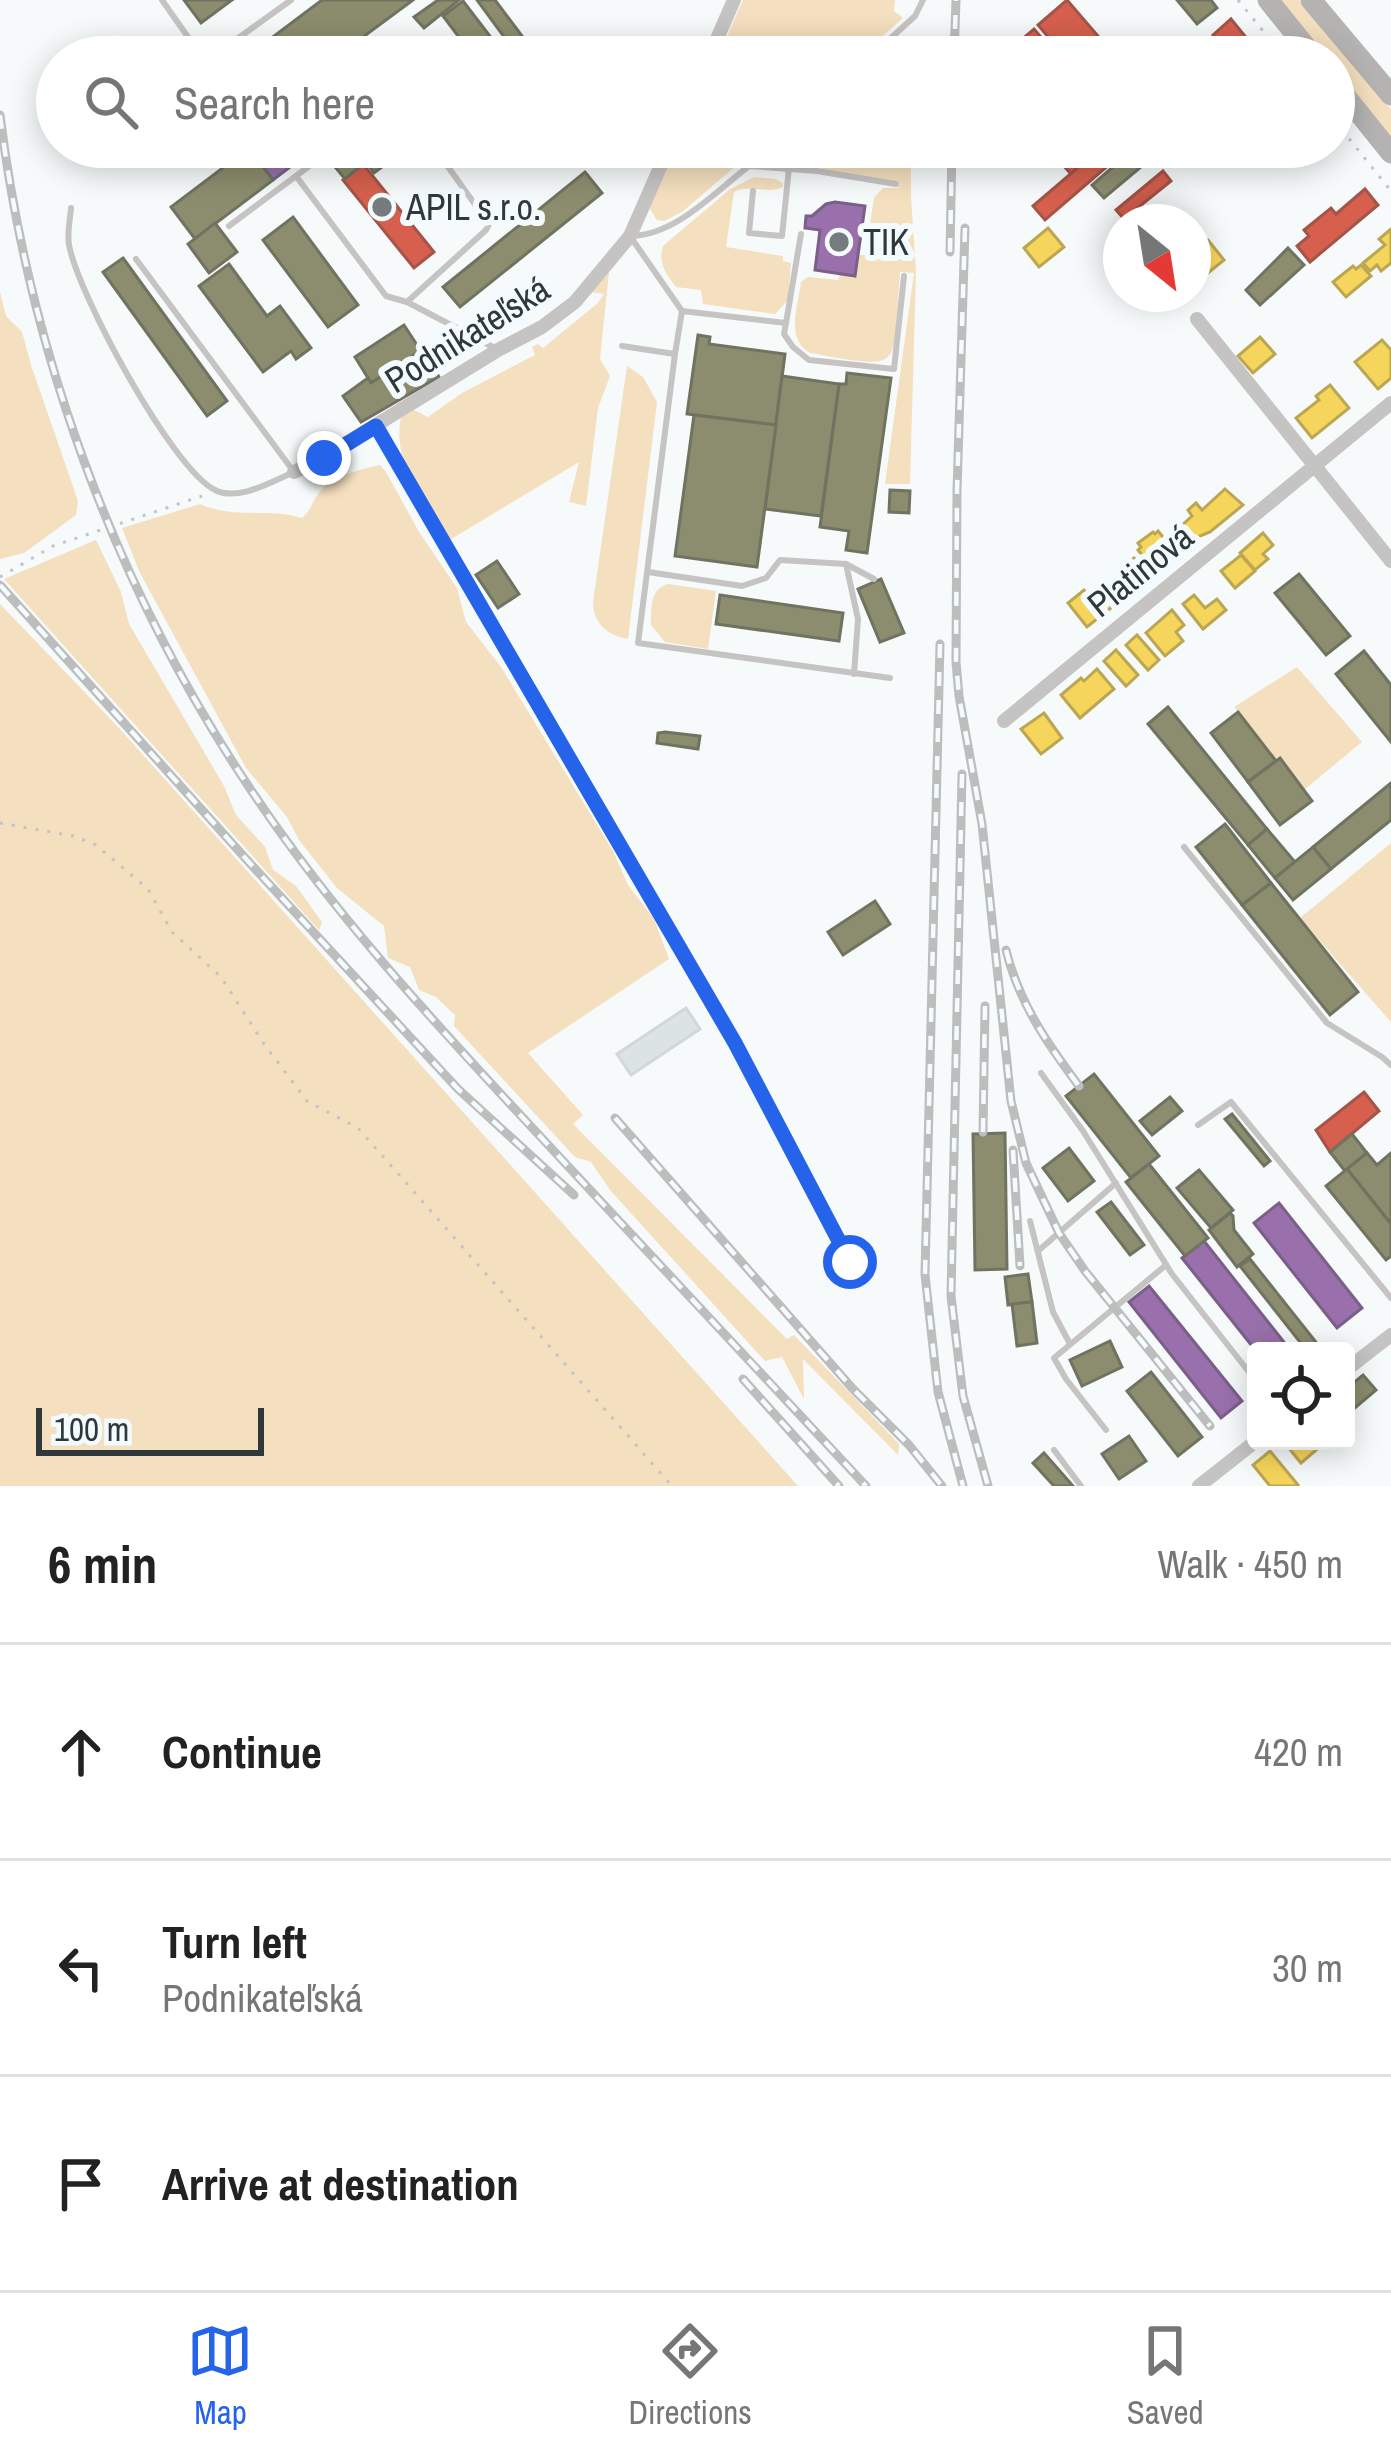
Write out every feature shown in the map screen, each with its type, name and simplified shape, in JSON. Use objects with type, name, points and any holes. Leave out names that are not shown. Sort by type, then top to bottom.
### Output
[{"type":"main road","points":[[1268,0],[1297,36]]},
{"type":"main road","points":[[1310,0],[1341,36]]},
{"type":"main road","points":[[1355,53],[1391,95]]},
{"type":"main road","points":[[1355,108],[1391,153]]},
{"type":"street","points":[[718,36],[734,0]]},
{"type":"street","name":"Podnikateľská","points":[[294,472],[542,327],[575,302],[630,236],[660,168]]},
{"type":"street","points":[[1197,319],[1391,561]]},
{"type":"street","name":"Platinová","points":[[1004,722],[1391,403]]},
{"type":"street","points":[[1355,1363],[1391,1335]]},
{"type":"street","points":[[1199,1486],[1247,1448]]},
{"type":"lane","points":[[162,0],[187,36]]},
{"type":"lane","points":[[241,36],[291,0]]},
{"type":"lane","points":[[893,36],[915,16],[923,0]]},
{"type":"lane","points":[[229,226],[306,168]]},
{"type":"lane","points":[[406,302],[489,224],[449,168]]},
{"type":"lane","points":[[630,236],[666,228],[746,168]]},
{"type":"lane","points":[[753,191],[749,232],[782,236],[788,168],[896,184]]},
{"type":"lane","points":[[296,176],[386,296],[498,350]]},
{"type":"lane","points":[[71,208],[68,243],[90,305],[124,371],[198,477],[214,490],[239,493],[294,472],[136,260]]},
{"type":"lane","points":[[801,234],[784,334],[809,360],[894,369],[904,276]]},
{"type":"lane","points":[[630,236],[682,311],[638,644],[890,679]]},
{"type":"lane","points":[[682,311],[786,323]]},
{"type":"lane","points":[[622,346],[675,354]]},
{"type":"lane","points":[[376,426],[735,1043],[850,1262]]},
{"type":"lane","points":[[647,572],[742,586],[766,578],[780,560],[846,564],[874,579]]},
{"type":"lane","points":[[846,564],[858,619],[854,674]]},
{"type":"lane","points":[[1184,847],[1327,1024],[1391,1065]]},
{"type":"lane","points":[[1041,1073],[1166,1265],[1247,1369]]},
{"type":"lane","points":[[1198,1125],[1231,1102],[1391,1298]]},
{"type":"lane","points":[[1038,1251],[1116,1183]]},
{"type":"lane","points":[[1030,1221],[1054,1312],[1070,1344]]},
{"type":"lane","points":[[1106,1430],[1054,1358],[1166,1265]]},
{"type":"lane","points":[[1054,1450],[1081,1486]]},
{"type":"path","points":[[1238,0],[1267,36]]},
{"type":"path","points":[[1355,146],[1391,191]]},
{"type":"path","points":[[0,577],[53,546],[214,490]]},
{"type":"path","points":[[0,823],[74,836],[96,845],[148,889],[172,932],[220,977],[307,1101],[358,1128],[672,1486]]},
{"type":"shaded area","points":[[743,0],[895,0],[894,11],[903,18],[883,36],[727,36]]},
{"type":"shaded area","points":[[1278,0],[1299,0],[1329,36],[1307,36]]},
{"type":"shaded area","points":[[1355,66],[1391,109],[1391,141],[1355,96]]},
{"type":"shaded area","points":[[667,168],[733,168],[682,212],[664,221],[657,220],[649,207]]},
{"type":"shaded area","points":[[911,168],[916,272],[910,484],[885,484],[914,273],[900,272],[895,340],[885,359],[860,361],[810,353],[795,331],[801,282],[808,277],[838,280],[858,255],[865,255],[874,198],[883,188],[898,188],[899,182],[822,169]]},
{"type":"shaded area","points":[[754,177],[776,179],[783,187],[734,192],[726,247],[783,256],[783,261],[791,263],[788,300],[775,314],[703,304],[701,290],[676,287],[662,263],[663,246],[729,190]]},
{"type":"shaded area","points":[[609,272],[600,359],[610,376],[598,408],[586,506],[569,502],[579,462],[448,541],[406,467],[399,434],[401,418],[414,410],[428,417],[462,393],[535,355],[532,347],[543,348],[598,303],[604,294],[592,292]]},
{"type":"shaded area","points":[[0,292],[6,316],[22,332],[78,501],[76,515],[24,553],[0,559]]},
{"type":"shaded area","points":[[627,366],[643,377],[657,402],[628,639],[603,628],[593,602]]},
{"type":"shaded area","points":[[380,465],[457,588],[466,622],[501,667],[613,851],[628,885],[654,919],[669,959],[528,1053],[583,1115],[573,1124],[787,1339],[794,1335],[899,1444],[898,1455],[803,1359],[804,1399],[782,1357],[765,1361],[610,1190],[591,1162],[575,1157],[454,1026],[455,1015],[436,997],[419,990],[410,967],[388,958],[384,926],[337,888],[246,768],[140,573],[122,528],[200,504],[302,518],[330,483]]},
{"type":"shaded area","points":[[96,540],[121,592],[129,624],[224,786],[236,815],[265,847],[273,870],[296,886],[322,922],[319,930],[4,579]]},
{"type":"shaded area","points":[[668,584],[716,591],[708,649],[665,642],[651,625],[655,595]]},
{"type":"shaded area","points":[[0,604],[118,727],[798,1486],[0,1486]]},
{"type":"shaded area","points":[[1297,667],[1362,742],[1304,790],[1234,707]]},
{"type":"shaded area","points":[[1391,843],[1391,1022],[1300,918]]},
{"type":"building: Homes","points":[[1048,228],[1064,247],[1039,267],[1024,248]]},
{"type":"building: Homes","points":[[1391,229],[1391,263],[1381,271],[1377,265],[1370,271],[1363,263],[1385,245],[1379,239]]},
{"type":"building: Homes","points":[[1211,244],[1224,260],[1211,270]]},
{"type":"building: Homes","points":[[1361,265],[1371,276],[1346,297],[1333,282]]},
{"type":"building: Homes","points":[[1260,337],[1275,354],[1253,373],[1238,356]]},
{"type":"building: Homes","points":[[1382,340],[1391,350],[1391,378],[1378,389],[1355,362]]},
{"type":"building: Homes","points":[[1330,385],[1349,408],[1312,438],[1296,418]]},
{"type":"building: Homes","points":[[1225,489],[1243,505],[1210,532],[1193,539],[1181,526],[1192,516],[1188,510],[1196,503],[1202,510]]},
{"type":"building: Homes","points":[[1158,531],[1175,551],[1156,572],[1138,550],[1138,543]]},
{"type":"building: Homes","points":[[1263,533],[1273,545],[1263,554],[1268,559],[1255,570],[1240,553]]},
{"type":"building: Homes","points":[[1241,555],[1255,571],[1235,588],[1221,571]]},
{"type":"building: Homes","points":[[1134,558],[1150,577],[1139,586],[1123,567]]},
{"type":"building: Homes","points":[[1102,587],[1116,604],[1087,627],[1068,603],[1084,590],[1090,597]]},
{"type":"building: Homes","points":[[1194,595],[1205,608],[1217,599],[1226,610],[1203,629],[1183,604]]},
{"type":"building: Homes","points":[[1172,610],[1184,625],[1176,632],[1183,641],[1165,656],[1146,633]]},
{"type":"building: Homes","points":[[1137,635],[1159,660],[1148,670],[1126,645]]},
{"type":"building: Homes","points":[[1116,650],[1138,675],[1126,686],[1104,661]]},
{"type":"building: Homes","points":[[1097,669],[1114,689],[1080,718],[1061,695]]},
{"type":"building: Homes","points":[[1044,713],[1062,738],[1041,754],[1021,729]]},
{"type":"building: Homes","points":[[1290,1450],[1316,1450],[1301,1463]]},
{"type":"building: Homes","points":[[1270,1451],[1297,1486],[1270,1486],[1253,1465]]},
{"type":"building: Shops","points":[[1067,0],[1098,36],[1047,36],[1038,25]]},
{"type":"building: Shops","points":[[1231,19],[1245,36],[1214,36]]},
{"type":"building: Shops","points":[[358,168],[366,168],[434,252],[414,268],[343,180]]},
{"type":"building: Shops","points":[[1077,168],[1105,168],[1045,220],[1033,206]]},
{"type":"building: Shops","points":[[1163,171],[1171,181],[1143,204],[1123,204]]},
{"type":"building: Shops","points":[[1365,189],[1378,205],[1310,262],[1297,246],[1309,236],[1304,230],[1331,208],[1336,214]]},
{"type":"building: Shops","points":[[1364,1092],[1379,1111],[1330,1152],[1316,1130]]},
{"type":"building: Offices","points":[[264,168],[289,168],[273,180]]},
{"type":"building: Offices","name":"TIK","points":[[835,202],[865,206],[855,276],[815,270],[820,230],[805,228],[806,216]]},
{"type":"building: Offices","points":[[1279,1203],[1362,1308],[1337,1328],[1254,1223]]},
{"type":"building: Offices","points":[[1204,1241],[1284,1342],[1249,1342],[1182,1258]]},
{"type":"building: Offices","points":[[1149,1286],[1242,1401],[1221,1418],[1129,1302]]},
{"type":"building: Industry","points":[[184,0],[232,0],[201,23]]},
{"type":"building: Industry","points":[[322,0],[413,0],[364,36],[274,36]]},
{"type":"building: Industry","points":[[438,0],[459,0],[424,28],[414,17]]},
{"type":"building: Industry","points":[[477,0],[495,0],[522,36],[503,36]]},
{"type":"building: Industry","points":[[1177,0],[1211,0],[1217,8],[1197,24]]},
{"type":"building: Industry","points":[[463,1],[490,36],[458,36],[443,16]]},
{"type":"building: Industry","points":[[223,168],[264,168],[273,180],[195,239],[171,207]]},
{"type":"building: Industry","points":[[336,168],[358,168],[345,179]]},
{"type":"building: Industry","points":[[1112,168],[1140,168],[1104,198],[1092,185]]},
{"type":"building: Industry","points":[[585,172],[602,193],[460,307],[443,287]]},
{"type":"building: Industry","points":[[293,217],[358,305],[328,327],[263,240]]},
{"type":"building: Industry","points":[[215,223],[237,252],[209,273],[188,244]]},
{"type":"building: Industry","points":[[1288,248],[1304,265],[1260,305],[1246,290]]},
{"type":"building: Industry","points":[[123,258],[227,401],[207,416],[103,272]]},
{"type":"building: Industry","points":[[229,264],[267,316],[280,306],[311,348],[296,359],[291,351],[263,372],[199,286]]},
{"type":"building: Industry","points":[[404,325],[421,351],[371,383],[355,357]]},
{"type":"building: Industry","points":[[698,335],[710,337],[709,344],[785,354],[776,425],[687,414]]},
{"type":"building: Industry","points":[[423,349],[439,377],[361,422],[343,396]]},
{"type":"building: Industry","points":[[847,373],[891,378],[867,553],[846,550],[849,531],[820,527],[839,384],[846,384]]},
{"type":"building: Industry","points":[[782,376],[839,384],[821,516],[765,509]]},
{"type":"building: Industry","points":[[694,415],[776,425],[757,567],[675,556]]},
{"type":"building: Industry","points":[[890,490],[910,491],[909,513],[889,512]]},
{"type":"building: Industry","points":[[497,561],[519,594],[498,608],[476,575]]},
{"type":"building: Industry","points":[[1299,574],[1350,636],[1326,655],[1275,593]]},
{"type":"building: Industry","points":[[881,579],[904,633],[880,642],[858,589]]},
{"type":"building: Industry","points":[[720,595],[843,613],[839,641],[716,624]]},
{"type":"building: Industry","points":[[1364,651],[1391,685],[1391,742],[1336,674]]},
{"type":"building: Industry","points":[[1168,707],[1267,829],[1248,845],[1148,724]]},
{"type":"building: Industry","points":[[1238,712],[1276,761],[1248,782],[1211,733]]},
{"type":"building: Industry","points":[[658,733],[700,736],[698,749],[657,743]]},
{"type":"building: Industry","points":[[1280,758],[1312,801],[1280,825],[1248,782]]},
{"type":"building: Industry","points":[[1391,783],[1391,820],[1331,869],[1313,847]]},
{"type":"building: Industry","points":[[1225,824],[1271,883],[1242,905],[1196,847]]},
{"type":"building: Industry","points":[[1267,829],[1295,862],[1275,878],[1248,845]]},
{"type":"building: Industry","points":[[1313,847],[1331,869],[1293,900],[1275,878]]},
{"type":"building: Industry","points":[[1271,883],[1358,992],[1330,1015],[1242,905]]},
{"type":"building: Industry","points":[[875,901],[890,924],[843,955],[828,932]]},
{"type":"building: Industry","points":[[1094,1074],[1159,1156],[1131,1178],[1066,1096]]},
{"type":"building: Industry","points":[[1170,1097],[1182,1111],[1152,1135],[1140,1121]]},
{"type":"building: Industry","points":[[1232,1114],[1270,1161],[1264,1166],[1225,1119]]},
{"type":"building: Industry","points":[[1005,1133],[1007,1269],[975,1270],[973,1134]]},
{"type":"building: Industry","points":[[1352,1134],[1367,1153],[1345,1171],[1330,1152]]},
{"type":"building: Industry","points":[[1069,1148],[1094,1181],[1068,1201],[1043,1168]]},
{"type":"building: Industry","points":[[1367,1153],[1377,1165],[1391,1153],[1391,1224],[1347,1169]]},
{"type":"building: Industry","points":[[1149,1164],[1208,1238],[1185,1256],[1126,1182]]},
{"type":"building: Industry","points":[[1347,1169],[1391,1224],[1391,1256],[1386,1260],[1326,1186]]},
{"type":"building: Industry","points":[[1199,1170],[1233,1210],[1211,1228],[1177,1188]]},
{"type":"building: Industry","points":[[1111,1202],[1144,1245],[1130,1255],[1097,1212]]},
{"type":"building: Industry","points":[[1230,1213],[1234,1230],[1253,1254],[1237,1267],[1209,1230]]},
{"type":"building: Industry","points":[[1250,1259],[1316,1342],[1300,1342],[1240,1266]]},
{"type":"building: Industry","points":[[1028,1274],[1032,1302],[1008,1305],[1005,1277]]},
{"type":"building: Industry","points":[[1032,1302],[1037,1343],[1017,1346],[1012,1304]]},
{"type":"building: Industry","points":[[1110,1341],[1122,1367],[1082,1386],[1070,1360]]},
{"type":"building: Industry","points":[[1151,1372],[1202,1437],[1178,1456],[1127,1391]]},
{"type":"building: Industry","points":[[1363,1375],[1376,1390],[1355,1408],[1355,1382]]},
{"type":"building: Industry","points":[[1129,1436],[1146,1461],[1119,1479],[1102,1454]]},
{"type":"building: Industry","points":[[1044,1453],[1073,1486],[1054,1486],[1033,1463]]},
{"type":"building: Other","points":[[686,1008],[700,1029],[631,1075],[617,1054]]},
{"type":"railway","points":[[955,36],[956,0]]},
{"type":"railway","points":[[0,115],[32,290],[84,462],[156,626],[245,781],[315,878],[429,1016],[866,1486]]},
{"type":"railway","points":[[950,252],[952,168]]},
{"type":"railway","points":[[965,228],[956,662],[982,824],[1011,1101],[1026,1163],[1059,1233],[1210,1426]]},
{"type":"railway","points":[[0,585],[458,1089],[574,1195]]},
{"type":"railway","points":[[940,644],[925,1275],[938,1392],[963,1486]]},
{"type":"railway","points":[[962,774],[951,1296],[963,1396],[988,1486]]},
{"type":"railway","points":[[1006,950],[1026,1005],[1079,1086]]},
{"type":"railway","points":[[983,1132],[985,1006]]},
{"type":"railway","points":[[615,1118],[942,1486]]},
{"type":"railway","points":[[1013,1150],[1020,1266]]},
{"type":"railway","points":[[743,1379],[839,1486]]},
{"type":"place","name":"APIL s.r.o.","points":[[382,207]]},
{"type":"place","name":"TIK","points":[[839,242]]},
{"type":"route","points":[[324,458],[376,426],[735,1043],[850,1262]]}]
